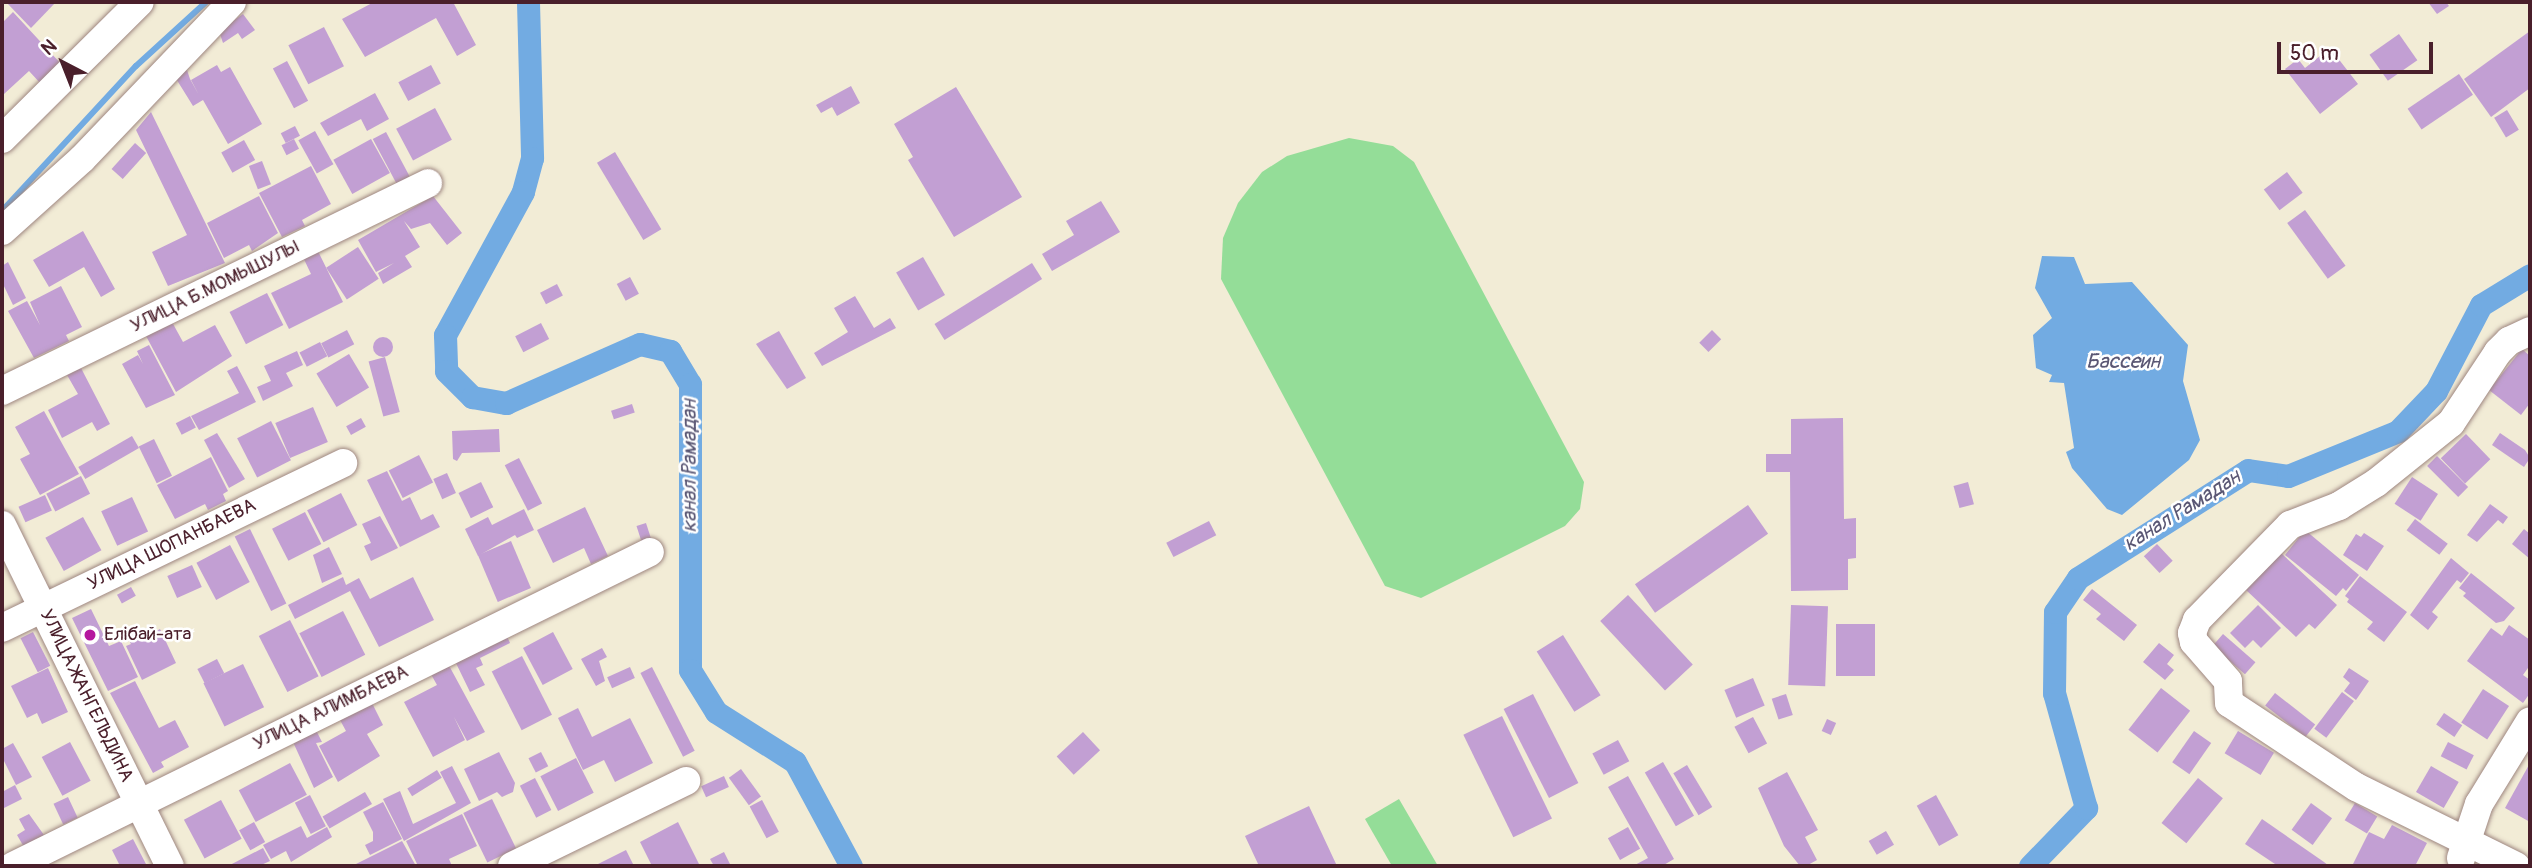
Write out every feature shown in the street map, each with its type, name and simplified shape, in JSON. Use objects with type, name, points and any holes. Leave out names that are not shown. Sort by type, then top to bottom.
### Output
[{"type":"street","points":[[2,139],[139,2]]},
{"type":"street","points":[[2,231],[82,159],[232,2]]},
{"type":"street","name":"УЛИЦА Б.МОМЫШУЛЫ","points":[[2,391],[428,183]]},
{"type":"street","points":[[2516,866],[2456,856],[2229,703],[2228,681],[2194,642],[2192,633],[2197,620],[2290,525],[2339,506],[2376,483],[2451,423],[2498,352],[2509,341],[2530,331]]},
{"type":"street","name":"УЛИЦА ШОПАНБАЕВА","points":[[2,628],[343,463]]},
{"type":"street","name":"УЛИЦА ЖАНГЕЛЬДИНА","points":[[2,526],[170,866]]},
{"type":"street","name":"УЛИЦА АЛИМБАЕВА","points":[[13,866],[650,552]]},
{"type":"street","points":[[2456,856],[2479,804],[2530,721]]},
{"type":"street","points":[[512,866],[686,780]]},
{"type":"green space","points":[[1349,138],[1393,146],[1414,162],[1584,482],[1580,509],[1565,526],[1421,598],[1385,586],[1221,279],[1223,238],[1238,203],[1262,172],[1287,156]]},
{"type":"green space","points":[[1399,799],[1438,866],[1392,866],[1365,819]]},
{"type":"water","name":"Бассеин","points":[[2042,256],[2074,257],[2085,284],[2132,282],[2188,345],[2183,381],[2200,440],[2189,460],[2122,515],[2107,509],[2072,468],[2066,452],[2074,448],[2064,383],[2049,382],[2052,375],[2036,368],[2033,335],[2052,318],[2035,288]]},
{"type":"building","points":[[6,2],[56,2],[31,28]]},
{"type":"building","points":[[374,2],[453,2],[476,45],[457,56],[436,18],[365,57],[342,19]]},
{"type":"building","points":[[2428,2],[2446,2],[2449,6],[2437,14]]},
{"type":"building","points":[[13,12],[62,65],[41,84],[29,71],[4,94],[2,23]]},
{"type":"building","points":[[243,14],[255,30],[242,39],[238,33],[223,43],[219,31]]},
{"type":"building","points":[[324,27],[344,66],[308,84],[288,45]]},
{"type":"building","points":[[2530,31],[2530,88],[2491,117],[2464,79]]},
{"type":"building","points":[[2399,34],[2417,60],[2388,81],[2370,55]]},
{"type":"building","points":[[2330,48],[2358,84],[2320,114],[2285,69],[2298,59],[2305,68]]},
{"type":"building","points":[[287,61],[308,101],[294,108],[273,69]]},
{"type":"building","points":[[217,65],[221,72],[230,67],[262,124],[228,144],[203,100],[193,106],[175,77],[187,70],[190,79],[199,95],[191,80]]},
{"type":"building","points":[[431,65],[441,84],[408,101],[398,82]]},
{"type":"building","points":[[2459,74],[2473,95],[2422,129],[2408,109]]},
{"type":"building","points":[[851,86],[860,103],[837,116],[832,107],[821,113],[816,105]]},
{"type":"building","points":[[956,87],[1022,197],[954,237],[908,160],[913,157],[894,124]]},
{"type":"building","points":[[375,93],[389,119],[367,131],[361,119],[328,136],[320,123]]},
{"type":"building","points":[[435,108],[452,140],[413,160],[396,129]]},
{"type":"building","points":[[2507,110],[2519,130],[2506,137],[2494,118]]},
{"type":"building","points":[[151,112],[225,263],[168,286],[152,252],[187,235],[136,130]]},
{"type":"building","points":[[295,126],[300,136],[286,143],[281,133]]},
{"type":"building","points":[[315,131],[333,164],[317,173],[298,140]]},
{"type":"building","points":[[386,132],[413,182],[400,189],[373,139]]},
{"type":"building","points":[[294,139],[299,149],[287,155],[282,145]]},
{"type":"building","points":[[371,139],[390,173],[352,194],[333,160]]},
{"type":"building","points":[[244,140],[255,160],[232,173],[221,153]]},
{"type":"building","points":[[135,143],[146,153],[123,179],[112,169]]},
{"type":"building","points":[[615,152],[661,229],[643,240],[597,163]]},
{"type":"building","points":[[262,161],[271,184],[258,189],[249,166]]},
{"type":"building","points":[[311,166],[331,204],[302,220],[305,226],[282,237],[259,193]]},
{"type":"building","points":[[2287,172],[2303,193],[2279,210],[2264,189]]},
{"type":"building","points":[[259,196],[278,233],[252,251],[249,245],[224,258],[207,223]]},
{"type":"building","points":[[433,196],[462,233],[447,245],[430,223],[411,229],[404,221],[420,247],[405,256],[412,267],[383,284],[378,273],[394,263],[376,272],[358,240]]},
{"type":"building","points":[[1101,201],[1120,232],[1052,271],[1042,254],[1074,235],[1066,221]]},
{"type":"building","points":[[2305,210],[2346,266],[2328,279],[2287,223]]},
{"type":"building","points":[[83,231],[115,289],[101,297],[84,267],[49,287],[33,260]]},
{"type":"building","points":[[314,243],[343,302],[289,329],[271,293],[311,274],[300,251]]},
{"type":"building","points":[[358,247],[379,279],[347,300],[326,268]]},
{"type":"building","points":[[923,257],[945,295],[918,311],[896,272]]},
{"type":"building","points":[[8,262],[26,298],[13,305],[2,282],[2,266]]},
{"type":"building","points":[[1032,263],[1042,279],[945,340],[934,324]]},
{"type":"building","points":[[630,277],[639,294],[626,301],[617,284]]},
{"type":"building","points":[[557,284],[563,296],[546,304],[540,293]]},
{"type":"building","points":[[61,286],[82,327],[66,335],[69,341],[34,358],[8,311],[27,301],[40,325],[30,302]]},
{"type":"building","points":[[267,293],[283,325],[246,344],[230,312]]},
{"type":"building","points":[[855,296],[874,328],[890,318],[896,328],[822,366],[814,353],[848,332],[834,308]]},
{"type":"building","points":[[172,322],[183,342],[215,325],[232,356],[176,392],[146,336]]},
{"type":"building","points":[[541,323],[549,339],[523,352],[515,336]]},
{"type":"building","points":[[347,330],[354,344],[328,357],[321,343]]},
{"type":"building","points":[[1712,330],[1721,339],[1708,352],[1699,343]]},
{"type":"building","points":[[779,331],[806,378],[787,389],[756,344]]},
{"type":"building","points":[[379,337],[387,337],[393,347],[387,357],[379,357],[373,351],[373,343]]},
{"type":"building","points":[[320,342],[327,356],[307,367],[300,352]]},
{"type":"building","points":[[149,345],[175,395],[146,408],[122,364],[138,355],[143,364],[137,351]]},
{"type":"building","points":[[2522,349],[2530,356],[2530,403],[2521,415],[2489,390]]},
{"type":"building","points":[[297,351],[303,365],[286,373],[293,386],[263,401],[257,387],[271,381],[264,366]]},
{"type":"building","points":[[349,354],[369,387],[337,407],[316,374]]},
{"type":"building","points":[[385,357],[400,412],[383,416],[369,361]]},
{"type":"building","points":[[237,366],[256,402],[199,430],[191,416],[239,393],[227,371]]},
{"type":"building","points":[[81,368],[110,424],[97,431],[92,422],[62,438],[48,410],[78,394],[67,375]]},
{"type":"building","points":[[632,404],[635,413],[614,419],[611,411]]},
{"type":"building","points":[[313,407],[328,442],[290,458],[275,423]]},
{"type":"building","points":[[44,411],[79,474],[40,495],[20,459],[30,454],[15,427]]},
{"type":"building","points":[[190,416],[196,428],[182,435],[176,423]]},
{"type":"building","points":[[361,418],[366,427],[351,435],[346,426]]},
{"type":"building","points":[[1843,418],[1844,519],[1856,518],[1856,558],[1848,559],[1848,590],[1791,591],[1790,472],[1766,472],[1766,454],[1791,454],[1791,419]]},
{"type":"building","points":[[271,421],[291,460],[257,477],[237,438]]},
{"type":"building","points":[[499,429],[500,452],[462,453],[457,461],[453,459],[452,431]]},
{"type":"building","points":[[217,433],[245,479],[229,488],[204,440]]},
{"type":"building","points":[[2500,433],[2525,450],[2530,458],[2524,467],[2492,445]]},
{"type":"building","points":[[2466,434],[2490,459],[2465,483],[2441,458]]},
{"type":"building","points":[[132,436],[139,448],[85,479],[78,467]]},
{"type":"building","points":[[154,439],[172,476],[157,483],[139,446]]},
{"type":"building","points":[[419,455],[433,483],[403,498],[389,470]]},
{"type":"building","points":[[2437,456],[2468,487],[2458,497],[2427,466]]},
{"type":"building","points":[[211,457],[228,491],[223,494],[226,501],[208,510],[205,504],[175,519],[157,485]]},
{"type":"building","points":[[519,458],[542,503],[528,511],[505,465]]},
{"type":"building","points":[[387,471],[402,501],[410,497],[421,520],[433,514],[440,527],[400,547],[367,480]]},
{"type":"building","points":[[447,473],[456,493],[442,499],[433,479]]},
{"type":"building","points":[[81,476],[90,494],[55,512],[46,494]]},
{"type":"building","points":[[2412,477],[2438,494],[2421,521],[2395,504]]},
{"type":"building","points":[[481,482],[493,507],[471,518],[459,493]]},
{"type":"building","points":[[1968,482],[1974,504],[1959,508],[1954,486]]},
{"type":"building","points":[[341,493],[357,525],[323,542],[307,510]]},
{"type":"building","points":[[45,495],[52,511],[25,522],[19,507]]},
{"type":"building","points":[[132,497],[148,531],[117,546],[101,511]]},
{"type":"building","points":[[2490,504],[2508,517],[2503,524],[2498,520],[2477,542],[2467,535]]},
{"type":"building","points":[[1748,505],[1768,534],[1655,613],[1635,584]]},
{"type":"building","points":[[585,507],[608,556],[591,564],[584,548],[553,563],[537,530]]},
{"type":"building","points":[[524,509],[534,530],[517,538],[515,535],[478,556],[465,529],[488,517],[492,525]]},
{"type":"building","points":[[305,512],[321,544],[288,561],[272,529]]},
{"type":"building","points":[[380,516],[398,548],[371,561],[364,546],[371,543],[362,524]]},
{"type":"building","points":[[83,517],[101,550],[64,571],[45,538]]},
{"type":"building","points":[[2415,519],[2448,544],[2439,555],[2407,530]]},
{"type":"building","points":[[1209,521],[1216,535],[1173,557],[1166,543]]},
{"type":"building","points":[[646,523],[651,538],[641,541],[636,526]]},
{"type":"building","points":[[250,529],[286,604],[271,611],[235,536]]},
{"type":"building","points":[[2524,529],[2530,534],[2530,559],[2512,544]]},
{"type":"building","points":[[2305,530],[2359,575],[2346,591],[2343,588],[2336,596],[2285,555]]},
{"type":"building","points":[[2364,533],[2384,546],[2367,571],[2343,555],[2356,534],[2361,537]]},
{"type":"building","points":[[511,541],[531,588],[498,602],[478,555]]},
{"type":"building","points":[[2157,544],[2173,561],[2160,573],[2144,556]]},
{"type":"building","points":[[230,545],[250,582],[216,600],[196,563]]},
{"type":"building","points":[[329,547],[342,574],[322,583],[313,555]]},
{"type":"building","points":[[2281,553],[2337,605],[2315,629],[2309,624],[2296,637],[2246,590]]},
{"type":"building","points":[[2451,558],[2469,573],[2461,583],[2457,580],[2432,612],[2438,617],[2428,630],[2410,615]]},
{"type":"building","points":[[192,565],[202,587],[177,598],[167,576]]},
{"type":"building","points":[[2471,573],[2515,608],[2504,621],[2496,623],[2463,596],[2466,593],[2459,588]]},
{"type":"building","points":[[2360,576],[2407,612],[2384,642],[2367,629],[2373,622],[2347,602],[2349,599],[2345,596]]},
{"type":"building","points":[[343,577],[346,585],[359,578],[370,599],[413,577],[434,620],[379,647],[350,591],[295,619],[288,605]]},
{"type":"building","points":[[131,587],[136,596],[122,604],[117,595]]},
{"type":"building","points":[[2092,589],[2137,625],[2124,641],[2096,619],[2101,614],[2083,600]]},
{"type":"building","points":[[1628,595],[1693,664],[1665,690],[1600,621]]},
{"type":"building","points":[[1791,605],[1828,606],[1825,686],[1788,685]]},
{"type":"building","points":[[2258,605],[2281,628],[2261,648],[2253,640],[2245,648],[2230,633]]},
{"type":"building","points":[[91,609],[109,646],[121,641],[138,677],[108,691],[72,618]]},
{"type":"building","points":[[343,611],[365,655],[322,677],[299,633]]},
{"type":"building","points":[[290,620],[319,676],[287,692],[259,636]]},
{"type":"building","points":[[1836,624],[1875,624],[1875,676],[1836,676]]},
{"type":"building","points":[[2509,625],[2530,640],[2530,665],[2523,675],[2530,680],[2530,693],[2523,703],[2467,661],[2491,628],[2502,636]]},
{"type":"building","points":[[146,628],[149,635],[160,629],[176,663],[142,680],[126,646],[131,644],[127,637]]},
{"type":"building","points":[[33,632],[50,666],[38,672],[21,638]]},
{"type":"building","points":[[505,632],[510,643],[480,658],[483,665],[476,668],[485,685],[470,692],[453,657]]},
{"type":"building","points":[[553,632],[573,669],[543,685],[523,648]]},
{"type":"building","points":[[2223,634],[2255,662],[2245,674],[2213,646]]},
{"type":"building","points":[[1563,635],[1601,695],[1574,712],[1537,651]]},
{"type":"building","points":[[2159,643],[2174,655],[2167,664],[2174,670],[2165,680],[2143,662]]},
{"type":"building","points":[[602,648],[607,657],[599,661],[605,681],[596,686],[581,659]]},
{"type":"building","points":[[522,656],[552,715],[522,730],[492,671]]},
{"type":"building","points":[[217,659],[224,673],[205,683],[197,669]]},
{"type":"building","points":[[446,660],[485,732],[467,741],[454,717],[465,740],[433,757],[404,702],[437,685],[428,669]]},
{"type":"building","points":[[243,664],[264,707],[224,726],[203,683]]},
{"type":"building","points":[[630,667],[635,678],[612,688],[607,677]]},
{"type":"building","points":[[652,667],[695,751],[683,757],[640,673]]},
{"type":"building","points":[[48,668],[68,712],[42,724],[37,713],[27,718],[11,686]]},
{"type":"building","points":[[2349,668],[2369,681],[2356,700],[2344,691],[2350,683],[2343,677]]},
{"type":"building","points":[[1753,678],[1765,706],[1736,718],[1724,690]]},
{"type":"building","points":[[135,681],[159,728],[175,720],[189,747],[161,762],[164,767],[153,773],[110,693]]},
{"type":"building","points":[[2161,688],[2190,711],[2158,753],[2128,730]]},
{"type":"building","points":[[2483,689],[2509,706],[2487,739],[2461,723]]},
{"type":"building","points":[[2342,692],[2354,701],[2326,738],[2314,729]]},
{"type":"building","points":[[2275,693],[2315,724],[2305,737],[2265,706]]},
{"type":"building","points":[[1533,694],[1578,783],[1549,798],[1504,709]]},
{"type":"building","points":[[1786,694],[1793,715],[1779,720],[1772,699]]},
{"type":"building","points":[[372,703],[383,725],[367,734],[380,756],[338,782],[319,746],[346,731],[340,720]]},
{"type":"building","points":[[578,708],[592,737],[630,718],[653,763],[615,782],[604,760],[583,770],[558,718]]},
{"type":"building","points":[[2444,713],[2462,725],[2454,737],[2436,725]]},
{"type":"building","points":[[1502,716],[1552,818],[1513,837],[1463,735]]},
{"type":"building","points":[[1753,717],[1767,743],[1749,753],[1734,727]]},
{"type":"building","points":[[1827,719],[1836,723],[1831,735],[1822,731]]},
{"type":"building","points":[[316,730],[322,742],[316,743],[333,777],[314,788],[293,742]]},
{"type":"building","points":[[2194,731],[2211,743],[2189,774],[2172,762]]},
{"type":"building","points":[[2238,731],[2274,753],[2261,775],[2225,753]]},
{"type":"building","points":[[1083,732],[1100,750],[1074,775],[1057,757]]},
{"type":"building","points":[[1618,740],[1629,761],[1604,775],[1592,754]]},
{"type":"building","points":[[70,742],[91,781],[62,796],[42,757]]},
{"type":"building","points":[[2448,742],[2474,755],[2467,769],[2441,756]]},
{"type":"building","points":[[13,743],[32,777],[16,785],[2,757],[2,749]]},
{"type":"building","points":[[499,752],[515,783],[513,792],[502,797],[497,792],[479,801],[464,769]]},
{"type":"building","points":[[541,752],[548,766],[536,773],[529,758]]},
{"type":"building","points":[[576,758],[594,793],[558,811],[540,776]]},
{"type":"building","points":[[1663,762],[1694,816],[1676,826],[1645,773]]},
{"type":"building","points":[[290,763],[307,795],[256,822],[239,790]]},
{"type":"building","points":[[2530,763],[2530,822],[2505,808]]},
{"type":"building","points":[[1687,765],[1712,807],[1699,815],[1673,773]]},
{"type":"building","points":[[452,766],[471,803],[404,841],[383,799],[400,791],[413,824],[456,803],[440,772]]},
{"type":"building","points":[[2431,766],[2459,782],[2444,808],[2416,792]]},
{"type":"building","points":[[741,769],[761,797],[749,805],[729,778]]},
{"type":"building","points":[[437,770],[442,778],[412,796],[407,789]]},
{"type":"building","points":[[1787,772],[1818,830],[1805,837],[1817,860],[1806,866],[1800,866],[1784,846],[1758,788]]},
{"type":"building","points":[[724,776],[729,787],[706,797],[701,786]]},
{"type":"building","points":[[1628,776],[1674,859],[1662,866],[1633,866],[1648,858],[1608,787]]},
{"type":"building","points":[[535,778],[551,810],[536,818],[520,786]]},
{"type":"building","points":[[2198,778],[2223,798],[2186,843],[2161,823]]},
{"type":"building","points":[[15,785],[22,799],[2,809],[2,792]]},
{"type":"building","points":[[365,792],[372,804],[330,829],[323,816]]},
{"type":"building","points":[[310,795],[326,826],[311,834],[295,803]]},
{"type":"building","points":[[1936,795],[1958,835],[1939,846],[1917,806]]},
{"type":"building","points":[[68,797],[78,818],[63,825],[53,804]]},
{"type":"building","points":[[492,799],[516,848],[487,862],[463,813]]},
{"type":"building","points":[[221,800],[242,839],[205,859],[184,820]]},
{"type":"building","points":[[762,800],[779,832],[767,838],[750,807]]},
{"type":"building","points":[[383,802],[402,839],[370,855],[365,845],[373,841],[373,832],[363,812]]},
{"type":"building","points":[[2311,803],[2332,818],[2313,845],[2292,830]]},
{"type":"building","points":[[2355,803],[2377,816],[2367,834],[2345,820]]},
{"type":"building","points":[[1309,806],[1337,866],[1259,866],[1245,836]]},
{"type":"building","points":[[29,814],[44,835],[24,847],[17,835],[25,830],[19,819]]},
{"type":"building","points":[[462,814],[477,846],[449,859],[452,866],[418,866],[406,841]]},
{"type":"building","points":[[2262,819],[2329,866],[2278,866],[2245,844]]},
{"type":"building","points":[[254,822],[265,842],[250,850],[239,830]]},
{"type":"building","points":[[678,822],[700,866],[652,866],[640,842]]},
{"type":"building","points":[[2392,825],[2427,843],[2415,866],[2352,866],[2369,832],[2384,839]]},
{"type":"building","points":[[301,826],[307,838],[327,827],[332,837],[291,862],[286,851],[271,859],[263,845]]},
{"type":"building","points":[[1628,827],[1640,849],[1620,860],[1608,838]]},
{"type":"building","points":[[1886,831],[1894,845],[1877,855],[1869,841]]},
{"type":"building","points":[[133,839],[147,866],[120,866],[112,850]]},
{"type":"building","points":[[402,841],[416,866],[352,866]]},
{"type":"building","points":[[263,848],[270,861],[259,866],[228,866]]},
{"type":"building","points":[[626,850],[634,866],[594,866]]},
{"type":"building","points":[[724,852],[731,866],[714,866],[710,859]]},
{"type":"waterway","points":[[2,211],[136,66],[206,2]]},
{"type":"waterway","name":"канал Рамадан","points":[[528,2],[532,158],[523,192],[445,335],[446,371],[472,397],[506,403],[640,344],[670,351],[690,384],[690,670],[716,712],[795,762],[851,866]]},
{"type":"waterway","name":"канал Рамадан","points":[[2030,866],[2086,808],[2054,693],[2055,612],[2078,578],[2248,470],[2288,476],[2398,431],[2436,391],[2481,305],[2530,275]]},
{"type":"place","name":"Елібай-ата","points":[[90,635]]}]
